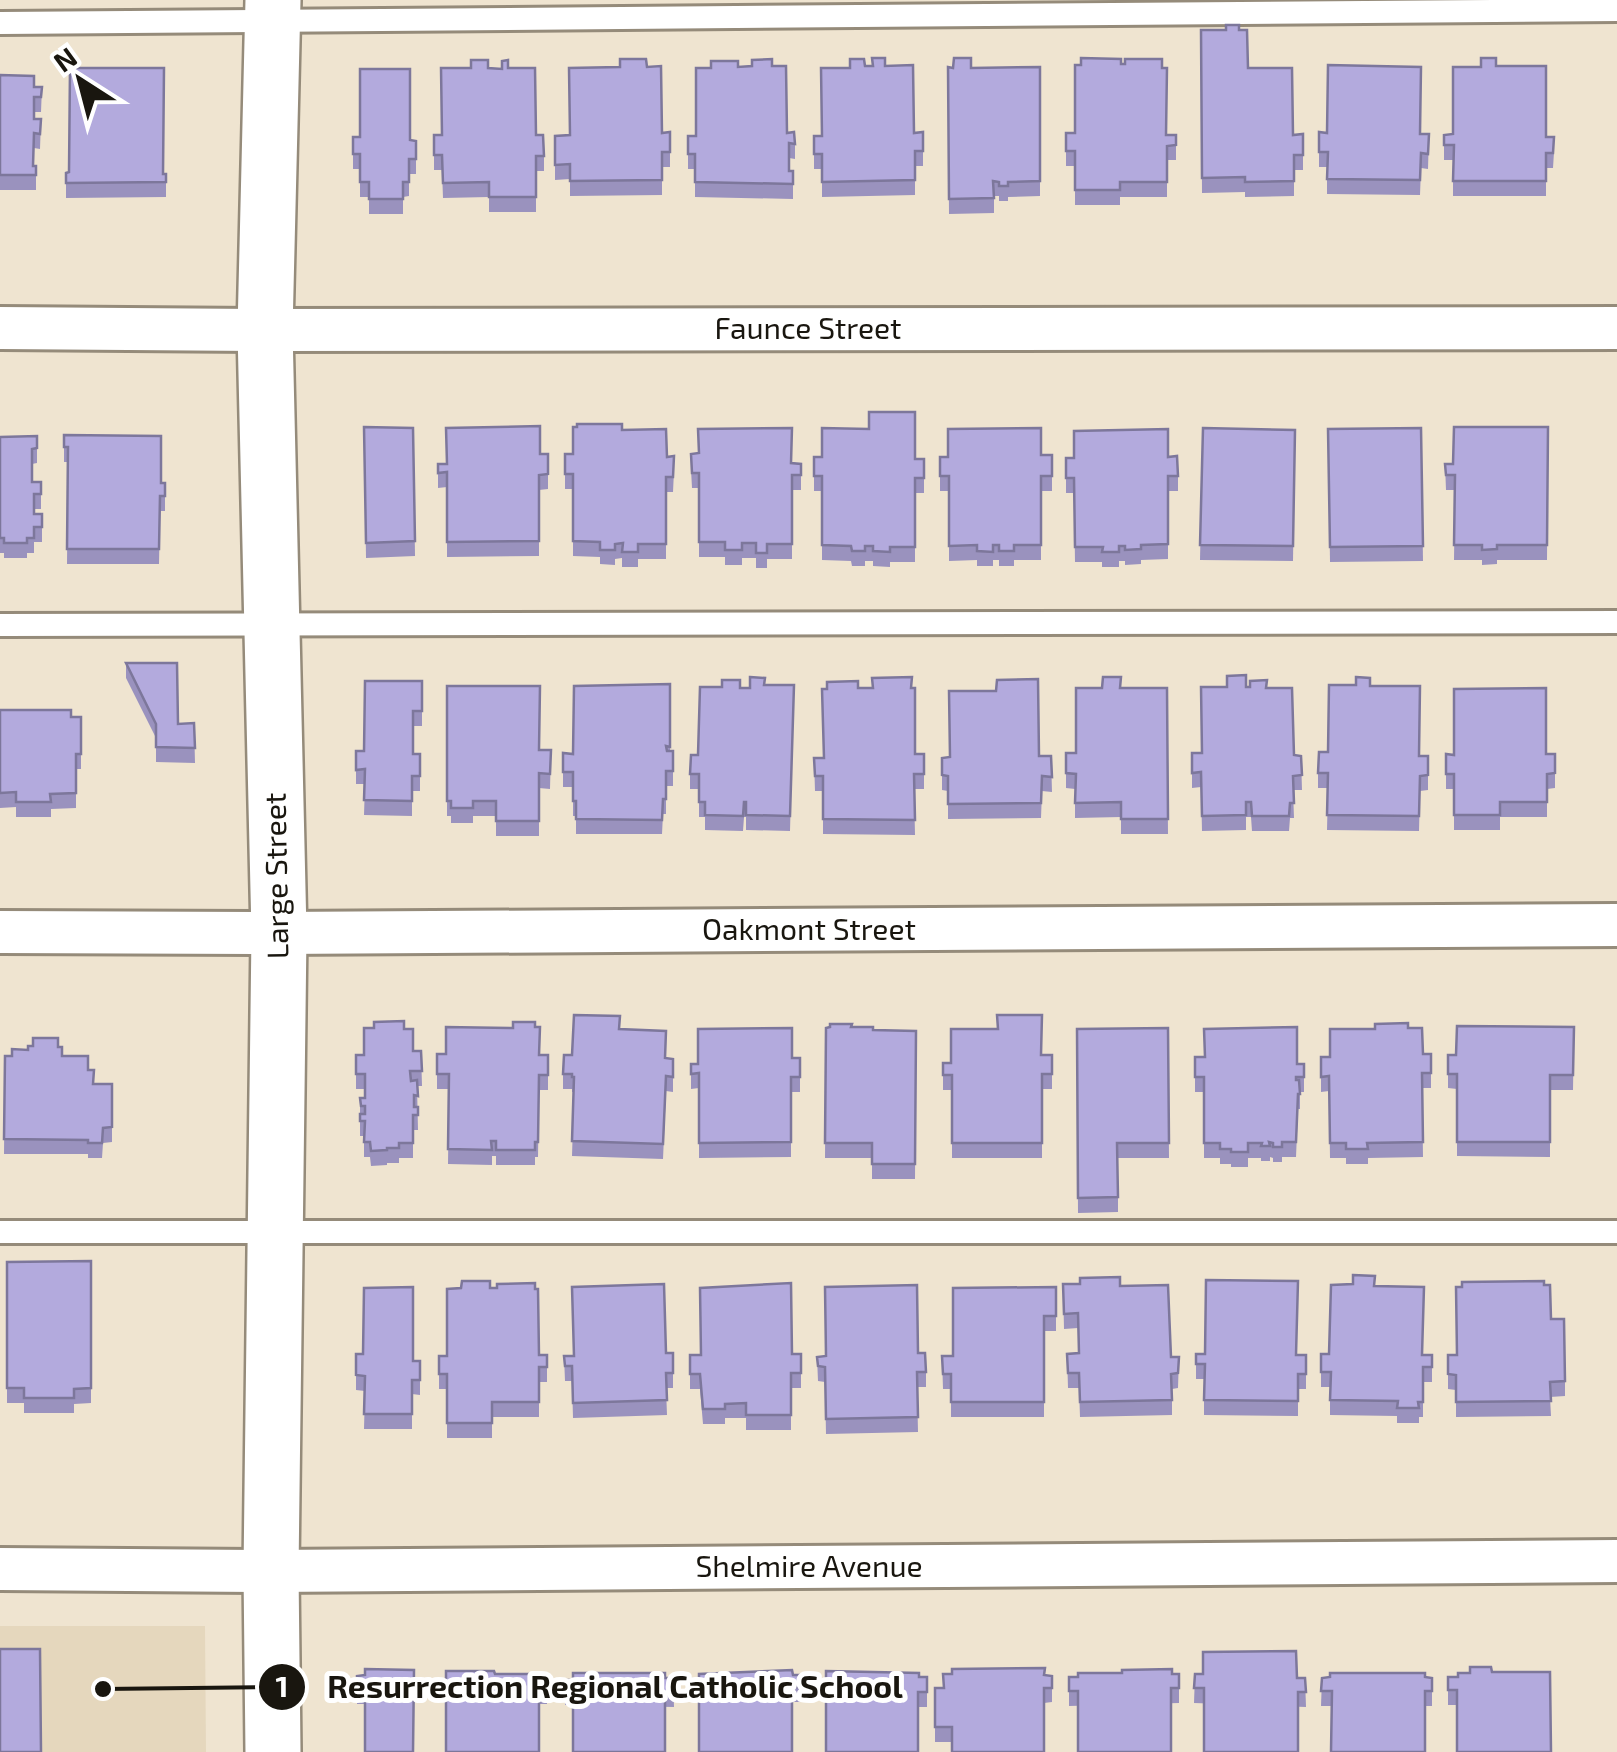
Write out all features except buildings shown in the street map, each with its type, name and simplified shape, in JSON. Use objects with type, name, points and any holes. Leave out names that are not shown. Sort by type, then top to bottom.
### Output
[{"type":"street","name":"Large Street","points":[[273,10],[265,330],[279,933],[271,1571],[273,1752]]},
{"type":"street","name":"Faunce Street","points":[[0,328],[1617,328]]},
{"type":"street","name":"Oakmont Street","points":[[0,932],[1617,924]]},
{"type":"street","name":"Shelmire Avenue","points":[[0,1569],[271,1571],[1617,1561]]},
{"type":"lane","points":[[0,23],[273,10],[1617,10]]},
{"type":"lane","points":[[0,625],[1617,622]]},
{"type":"lane","points":[[0,1232],[1617,1232]]},
{"type":"shaded area","points":[[0,1626],[205,1626],[206,1752],[0,1752]]},
{"type":"place","name":"Resurrection Regional Catholic School","points":[[103,1689]]}]
